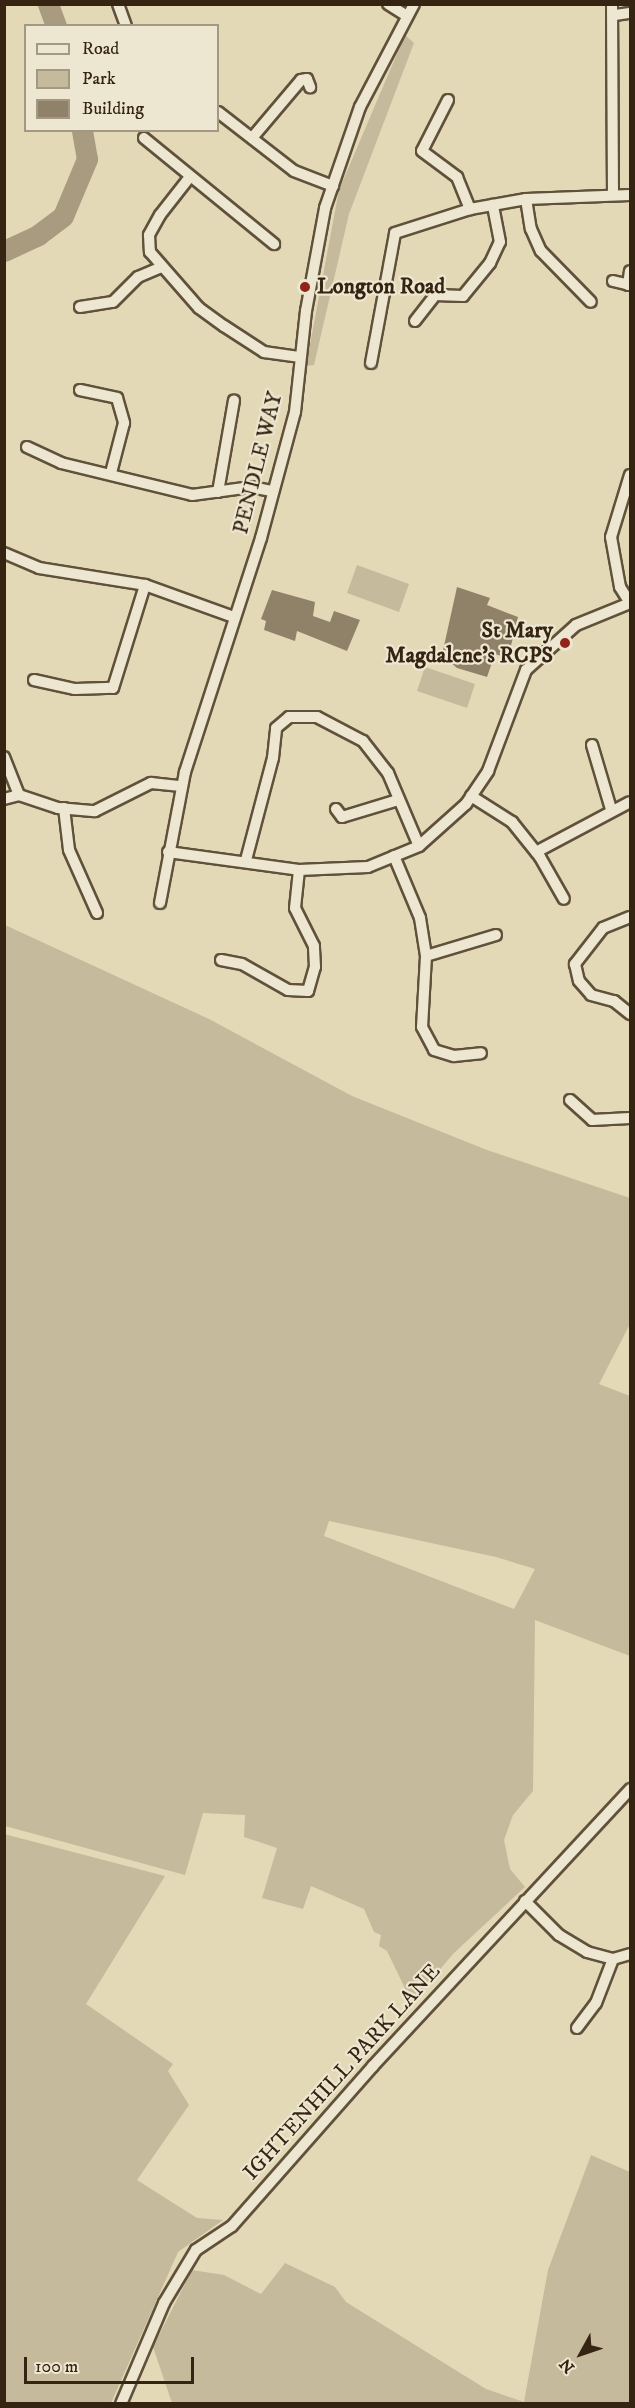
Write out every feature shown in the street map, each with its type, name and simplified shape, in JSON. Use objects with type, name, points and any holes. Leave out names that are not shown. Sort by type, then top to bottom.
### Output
[{"type":"street","points":[[118,4],[125,24]]},
{"type":"street","points":[[388,4],[407,16]]},
{"type":"street","name":"PENDLE WAY","points":[[160,903],[181,786],[295,412],[299,357],[317,248],[333,186],[360,107],[414,4]]},
{"type":"street","points":[[613,194],[613,10],[630,13]]},
{"type":"street","points":[[252,138],[301,80],[307,79],[310,87]]},
{"type":"street","points":[[448,100],[422,151],[457,177],[470,209]]},
{"type":"street","points":[[219,113],[294,171],[333,186]]},
{"type":"street","points":[[144,138],[189,178],[274,244]]},
{"type":"street","points":[[189,178],[149,235],[150,252],[199,308],[224,326],[264,351],[299,357]]},
{"type":"street","points":[[371,363],[395,233],[470,209],[526,199],[630,195]]},
{"type":"street","points":[[526,199],[531,229],[541,251],[591,302]]},
{"type":"street","points":[[415,321],[435,295],[463,296],[490,263],[501,242],[493,205]]},
{"type":"street","points":[[80,306],[113,302],[138,277],[161,267]]},
{"type":"street","points":[[613,281],[629,285],[630,271]]},
{"type":"street","points":[[80,390],[117,398],[124,423],[111,472]]},
{"type":"street","points":[[218,492],[234,400]]},
{"type":"street","points":[[27,447],[62,463],[111,472],[192,495],[251,487],[272,491]]},
{"type":"street","points":[[168,852],[246,860],[299,870],[368,867],[419,846],[439,832],[471,796],[488,771],[526,670],[576,625],[630,603],[620,587],[611,537],[630,475]]},
{"type":"street","points":[[4,553],[39,568],[148,587],[234,617]]},
{"type":"street","points":[[34,680],[75,689],[113,688],[148,587]]},
{"type":"street","points":[[246,860],[273,758],[276,728],[289,717],[317,717],[363,741],[388,773],[419,846]]},
{"type":"street","points":[[592,745],[611,809]]},
{"type":"street","points":[[4,757],[19,795]]},
{"type":"street","points":[[4,799],[19,795],[64,808],[95,811],[152,783],[181,786]]},
{"type":"street","points":[[471,796],[512,822],[536,852],[564,899]]},
{"type":"street","points":[[336,809],[342,816],[398,800]]},
{"type":"street","points":[[536,852],[611,809],[630,802]]},
{"type":"street","points":[[64,808],[69,850],[97,913]]},
{"type":"street","points":[[394,856],[420,918],[426,956],[422,1027],[434,1050],[454,1056],[481,1053]]},
{"type":"street","points":[[220,960],[242,964],[288,990],[308,991],[315,967],[314,946],[295,909],[299,870]]},
{"type":"street","points":[[630,917],[603,928],[575,964],[579,981],[591,995],[614,1002],[630,1014]]},
{"type":"street","points":[[426,956],[496,935]]},
{"type":"street","points":[[570,1100],[592,1120],[630,1118]]},
{"type":"street","name":"IGHTENHILL PARK LANE","points":[[121,2403],[187,2261],[232,2226],[525,1901],[630,1789]]},
{"type":"street","points":[[525,1901],[559,1935],[587,1952],[613,1959],[630,1954]]},
{"type":"street","points":[[577,2028],[596,2003],[613,1959]]},
{"type":"green space","points":[[405,35],[414,43],[349,214],[314,365],[306,366],[339,190]]},
{"type":"green space","points":[[357,565],[409,584],[399,612],[347,593]]},
{"type":"green space","points":[[425,667],[475,684],[467,708],[417,691]]},
{"type":"green space","points":[[5,925],[209,1019],[352,1096],[487,1150],[630,1198],[630,1324],[599,1384],[630,1396],[630,1656],[535,1620],[533,1791],[513,1815],[504,1840],[510,1869],[525,1887],[453,1954],[412,2003],[387,1951],[379,1946],[381,1935],[374,1932],[364,1909],[311,1886],[303,1909],[262,1898],[277,1848],[244,1837],[245,1815],[203,1813],[185,1875],[5,1826]],"holes":[[[329,1521],[496,1557],[535,1569],[514,1609],[324,1536]]]},
{"type":"green space","points":[[4,1834],[165,1876],[86,2004],[173,2064],[168,2071],[189,2105],[137,2180],[197,2218],[223,2220],[178,2252],[111,2403],[5,2403]]},
{"type":"green space","points":[[591,2155],[630,2172],[630,2403],[172,2403],[153,2347],[192,2270],[224,2275],[261,2294],[285,2263],[335,2287],[346,2302],[486,2389],[524,2402],[548,2270]]},
{"type":"building","points":[[457,587],[490,598],[487,605],[518,617],[508,658],[495,654],[487,677],[457,668],[442,655]]},
{"type":"building","points":[[272,590],[315,602],[313,616],[330,622],[334,611],[360,620],[347,651],[297,631],[295,641],[264,630],[266,621],[261,619]]},
{"type":"waterway","points":[[48,4],[55,24]]},
{"type":"waterway","points":[[4,251],[38,235],[63,216],[87,159],[82,132]]},
{"type":"place","name":"Longton Road","points":[[305,287]]},
{"type":"place","name":"St Mary Magdalene's RCPS","points":[[565,643]]}]
